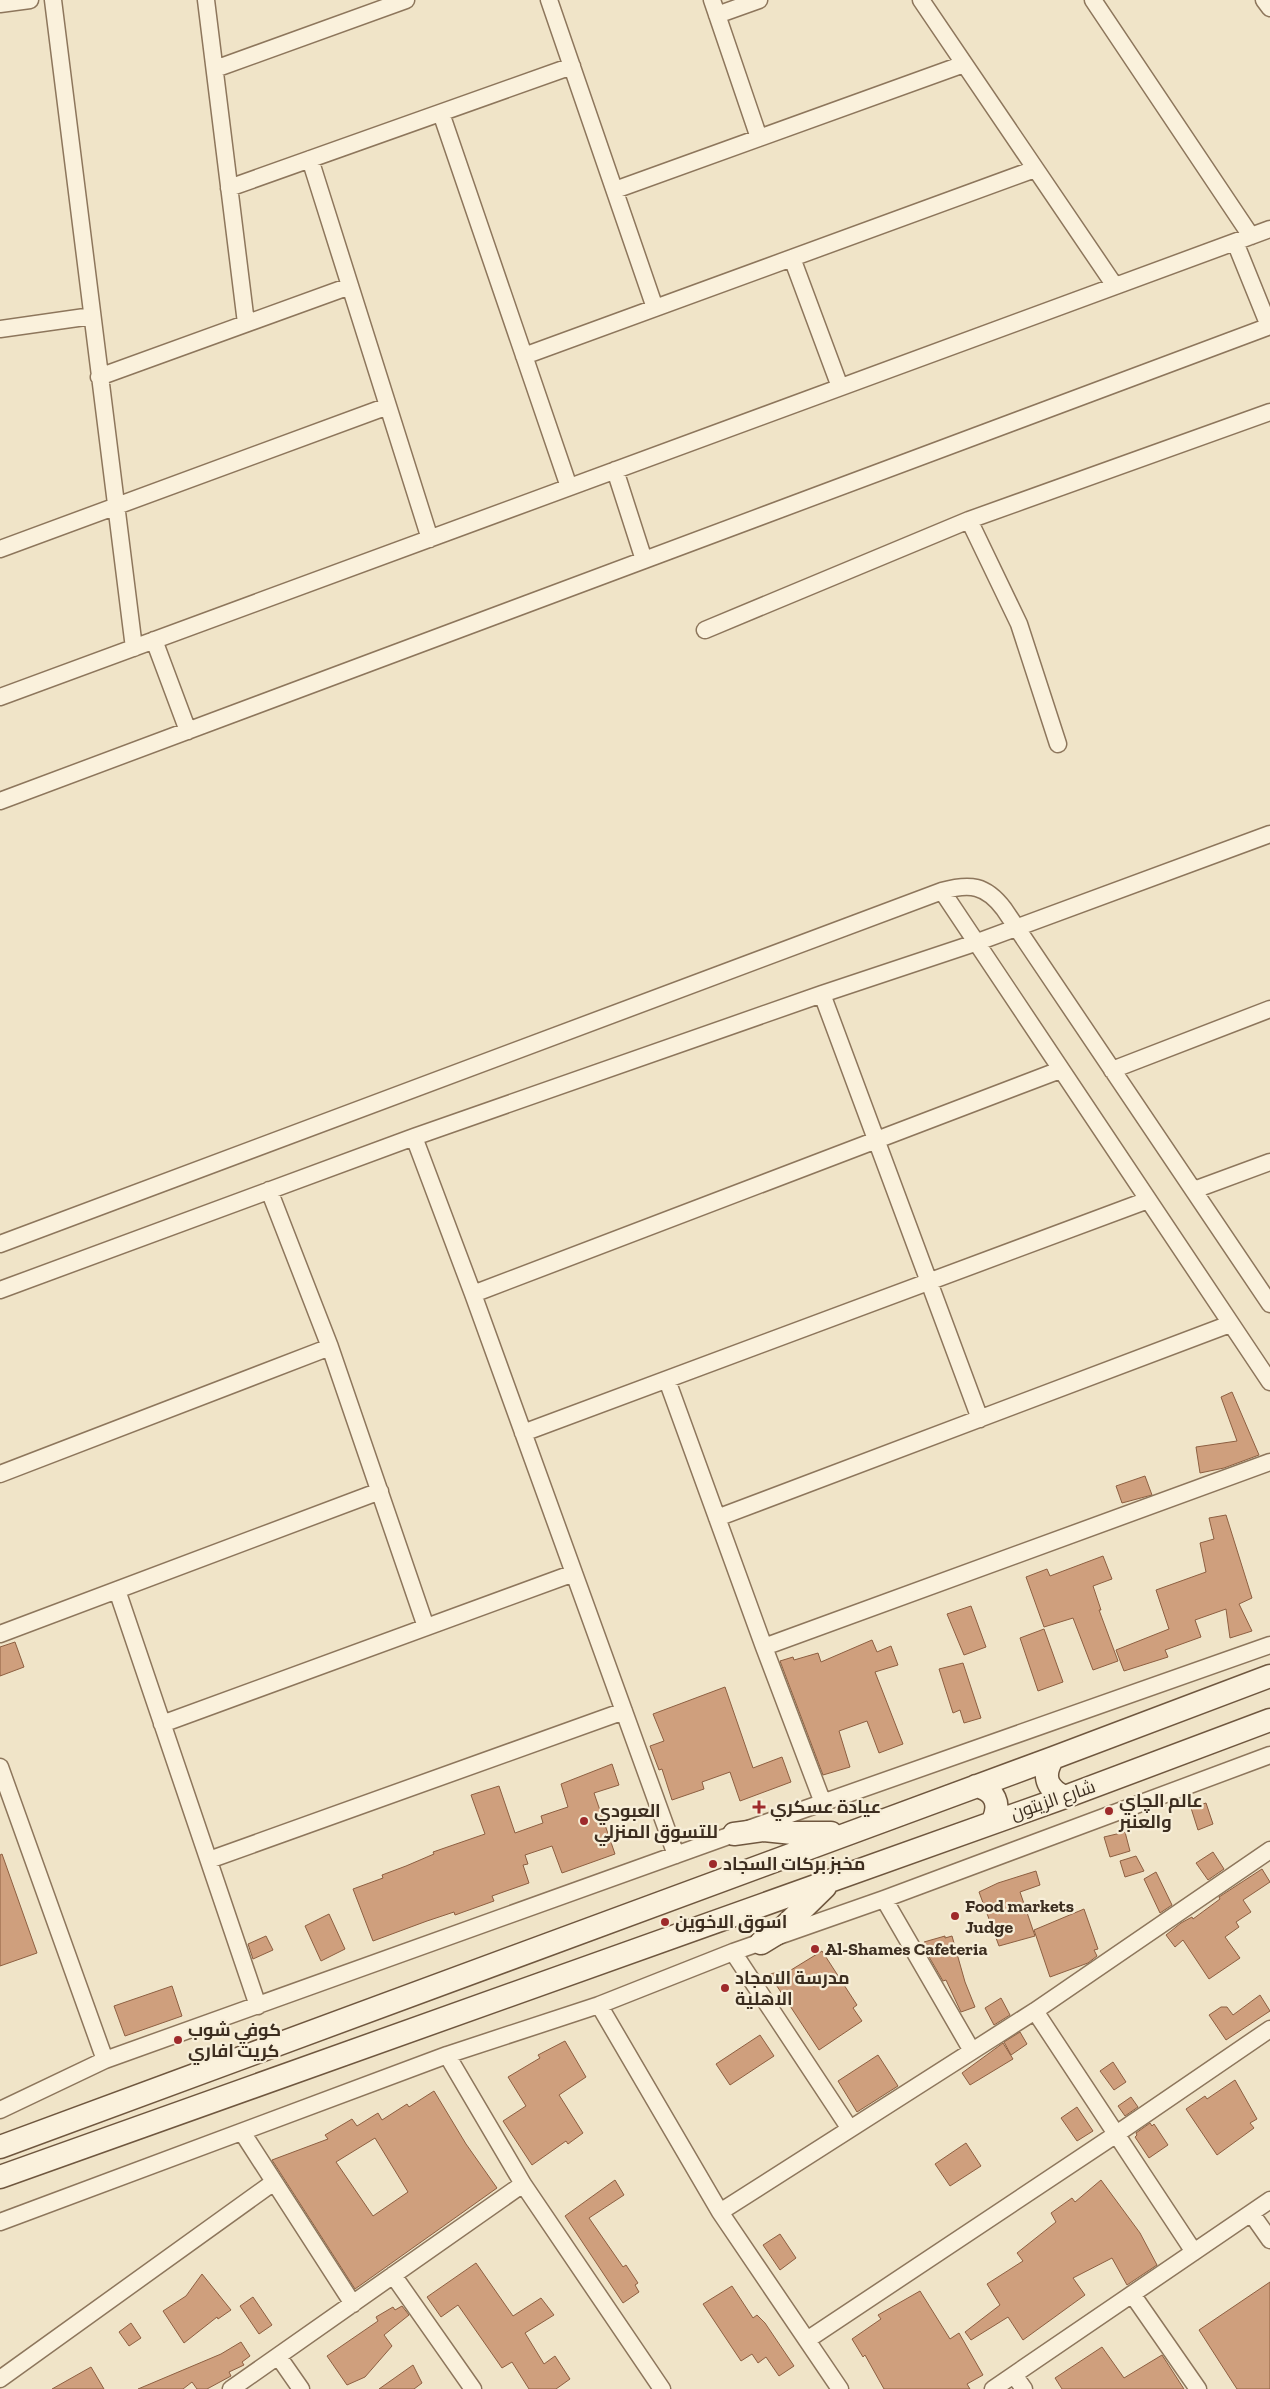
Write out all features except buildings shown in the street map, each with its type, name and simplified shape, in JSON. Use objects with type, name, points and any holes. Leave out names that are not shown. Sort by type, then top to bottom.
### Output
[{"type":"main road","points":[[0,2147],[1270,1676]]},
{"type":"main road","name":"شارع الزيتون","points":[[0,2177],[836,1879],[993,1821],[1065,1797],[1270,1720]]},
{"type":"main road","points":[[1053,1758],[1047,1767],[1046,1776],[1049,1786],[1056,1793],[1065,1797]]},
{"type":"main road","points":[[976,1786],[986,1788],[993,1794],[997,1803],[997,1812],[993,1821]]},
{"type":"main road","points":[[734,1834],[764,1830],[827,1834],[867,1826]]},
{"type":"main road","points":[[762,1943],[779,1932],[820,1890],[836,1879]]},
{"type":"street","points":[[0,4],[30,0]]},
{"type":"street","points":[[53,0],[134,648]]},
{"type":"street","points":[[206,0],[246,323]]},
{"type":"street","points":[[215,69],[406,0]]},
{"type":"street","points":[[549,0],[655,308]]},
{"type":"street","points":[[759,0],[714,7],[759,138]]},
{"type":"street","points":[[921,0],[1115,286]]},
{"type":"street","points":[[1264,0],[1270,8]]},
{"type":"street","points":[[1096,1],[1251,236]]},
{"type":"street","points":[[615,190],[964,64]]},
{"type":"street","points":[[229,188],[572,66]]},
{"type":"street","points":[[442,112],[568,488]]},
{"type":"street","points":[[310,159],[430,539]]},
{"type":"street","points":[[524,356],[1035,169]]},
{"type":"street","points":[[0,697],[1270,229]]},
{"type":"street","points":[[0,801],[1269,326],[1235,242]]},
{"type":"street","points":[[792,258],[840,387]]},
{"type":"street","points":[[99,377],[350,286]]},
{"type":"street","points":[[0,329],[92,316]]},
{"type":"street","points":[[0,549],[388,406]]},
{"type":"street","points":[[705,630],[969,520],[1270,412]]},
{"type":"street","points":[[615,470],[644,560]]},
{"type":"street","points":[[969,520],[1019,624],[1058,744]]},
{"type":"street","points":[[154,640],[188,731]]},
{"type":"street","points":[[0,1290],[414,1137],[822,994],[975,943],[1270,834]]},
{"type":"street","points":[[0,1244],[942,891],[958,886],[976,886],[996,898],[1270,1304]]},
{"type":"street","points":[[942,891],[1270,1382]]},
{"type":"street","points":[[822,994],[980,1419]]},
{"type":"street","points":[[1112,1070],[1270,1009]]},
{"type":"street","points":[[473,1294],[1060,1070]]},
{"type":"street","points":[[414,1137],[473,1294],[676,1855]]},
{"type":"street","points":[[1194,1190],[1270,1162]]},
{"type":"street","points":[[269,1190],[330,1347],[426,1627]]},
{"type":"street","points":[[523,1433],[1148,1200]]},
{"type":"street","points":[[717,1518],[1230,1324]]},
{"type":"street","points":[[0,1474],[330,1347]]},
{"type":"street","points":[[667,1380],[823,1803]]},
{"type":"street","points":[[764,1646],[1270,1462]]},
{"type":"street","points":[[0,1634],[380,1491]]},
{"type":"street","points":[[162,1724],[574,1573]]},
{"type":"street","points":[[117,1590],[258,2006]]},
{"type":"street","points":[[0,2110],[106,2060],[734,1834],[1270,1645]]},
{"type":"street","points":[[209,1860],[624,1711]]},
{"type":"street","points":[[0,2222],[447,2056],[598,2005],[733,1952],[884,1899],[1270,1755]]},
{"type":"street","points":[[0,1766],[106,2060]]},
{"type":"street","points":[[720,2212],[1034,2011],[1270,1850]]},
{"type":"street","points":[[884,1899],[972,2051]]},
{"type":"street","points":[[733,1952],[850,2129]]},
{"type":"street","points":[[598,2005],[720,2212],[840,2389]]},
{"type":"street","points":[[1034,2011],[1115,2136],[1194,2252]]},
{"type":"street","points":[[807,2340],[1115,2136],[1270,2029]]},
{"type":"street","points":[[447,2056],[523,2184],[662,2389]]},
{"type":"street","points":[[242,2132],[352,2304]]},
{"type":"street","points":[[0,2379],[274,2182]]},
{"type":"street","points":[[231,2389],[523,2184]]},
{"type":"street","points":[[993,2389],[1270,2200]]},
{"type":"street","points":[[1251,2213],[1270,2240]]},
{"type":"street","points":[[393,2275],[473,2389]]},
{"type":"street","points":[[1132,2294],[1198,2389]]},
{"type":"street","points":[[278,2356],[301,2389]]},
{"type":"street","points":[[1014,2375],[1024,2389]]},
{"type":"place","name":"عيادة عسكري","points":[[759,1807]]},
{"type":"place","name":"عالم الچاي والعنبر","points":[[1109,1811]]},
{"type":"place","name":"العبودي للتسوق المنزلي","points":[[584,1821]]},
{"type":"place","name":"مخبز بركات السجاد","points":[[713,1864]]},
{"type":"place","name":"Food markets Judge","points":[[955,1916]]},
{"type":"place","name":"اسوق الاخوين","points":[[665,1922]]},
{"type":"place","name":"Al-Shames Cafeteria","points":[[815,1949]]},
{"type":"place","name":"مدرسة الامجاد الاهلية","points":[[725,1988]]},
{"type":"place","name":"كوفي شوب كريت افاري","points":[[178,2040]]}]
